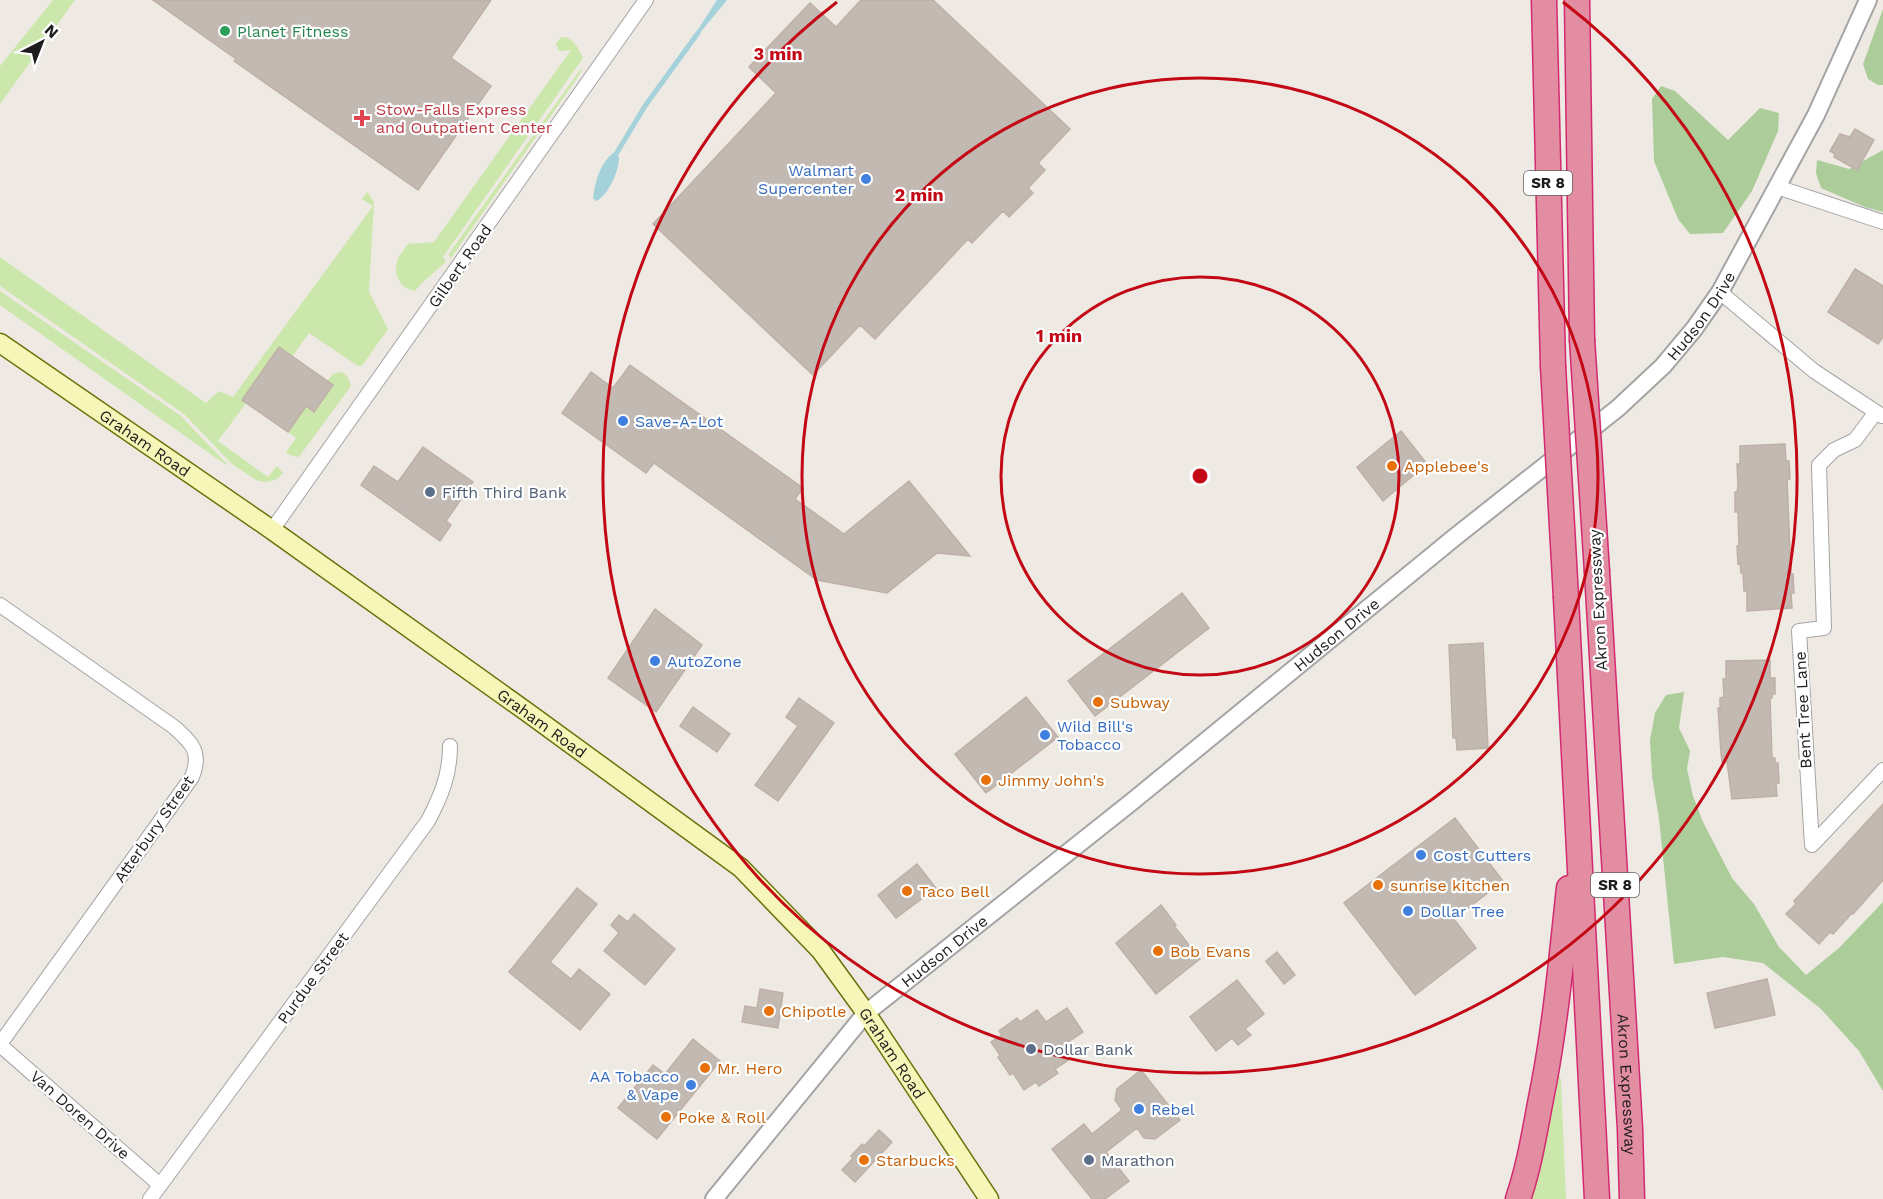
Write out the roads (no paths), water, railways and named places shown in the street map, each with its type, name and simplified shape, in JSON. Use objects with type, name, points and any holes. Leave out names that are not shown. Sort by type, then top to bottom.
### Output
[{"type":"highway","name":"Akron Expressway","points":[[1544,0],[1553,366],[1597,1199]]},
{"type":"highway","name":"Akron Expressway","points":[[1577,0],[1582,339],[1630,1130],[1632,1199]]},
{"type":"highway","points":[[1518,1199],[1525,1178],[1551,1046],[1576,808]]},
{"type":"main road","name":"Graham Road","points":[[0,343],[272,530],[741,868],[821,951],[866,1013],[989,1199]]},
{"type":"street","name":"Gilbert Road","points":[[272,530],[646,0]]},
{"type":"street","name":"Hudson Drive","points":[[714,1199],[866,1013],[1134,800],[1445,545],[1631,397],[1663,366],[1694,329],[1720,292],[1816,115],[1868,0]]},
{"type":"street","points":[[1777,187],[1883,222]]},
{"type":"street","points":[[1720,292],[1814,371],[1880,415]]},
{"type":"street","name":"Bent Tree Lane","points":[[1880,415],[1855,440],[1834,450],[1819,465],[1824,628],[1799,631],[1812,845],[1883,770]]},
{"type":"street","name":"Atterbury Street","points":[[0,605],[174,727],[194,746],[196,756],[196,768],[192,777],[0,1044]]},
{"type":"street","name":"Purdue Street","points":[[150,1199],[428,821],[442,795],[450,763],[450,746]]},
{"type":"street","name":"Van Doren Drive","points":[[0,1044],[160,1185]]},
{"type":"water","points":[[717,0],[727,0],[699,34],[697,31]]},
{"type":"water","points":[[613,153],[619,157],[615,175],[604,195],[596,201],[593,198],[599,173],[608,157]]},
{"type":"waterway","points":[[616,154],[645,106],[698,33]]},
{"type":"place","name":"Planet Fitness","points":[[225,31]]},
{"type":"place","name":"Stow-Falls Express and Outpatient Center","points":[[362,118]]},
{"type":"place","name":"Walmart Supercenter","points":[[866,179]]},
{"type":"place","name":"Save-A-Lot","points":[[623,421]]},
{"type":"place","name":"Applebee's","points":[[1392,466]]},
{"type":"place","name":"Fifth Third Bank","points":[[430,492]]},
{"type":"place","name":"AutoZone","points":[[655,661]]},
{"type":"place","name":"Subway","points":[[1098,702]]},
{"type":"place","name":"Wild Bill's Tobacco","points":[[1045,735]]},
{"type":"place","name":"Jimmy John's","points":[[986,780]]},
{"type":"place","name":"Cost Cutters","points":[[1421,855]]},
{"type":"place","name":"sunrise kitchen","points":[[1378,885]]},
{"type":"place","name":"Taco Bell","points":[[907,891]]},
{"type":"place","name":"Dollar Tree","points":[[1408,911]]},
{"type":"place","name":"Bob Evans","points":[[1158,951]]},
{"type":"place","name":"Chipotle","points":[[769,1011]]},
{"type":"place","name":"Dollar Bank","points":[[1031,1049]]},
{"type":"place","name":"Mr. Hero","points":[[705,1068]]},
{"type":"place","name":"AA Tobacco & Vape","points":[[691,1085]]},
{"type":"place","name":"Rebel","points":[[1139,1109]]},
{"type":"place","name":"Poke & Roll","points":[[666,1117]]},
{"type":"place","name":"Starbucks","points":[[864,1160]]},
{"type":"place","name":"Marathon","points":[[1089,1160]]}]
